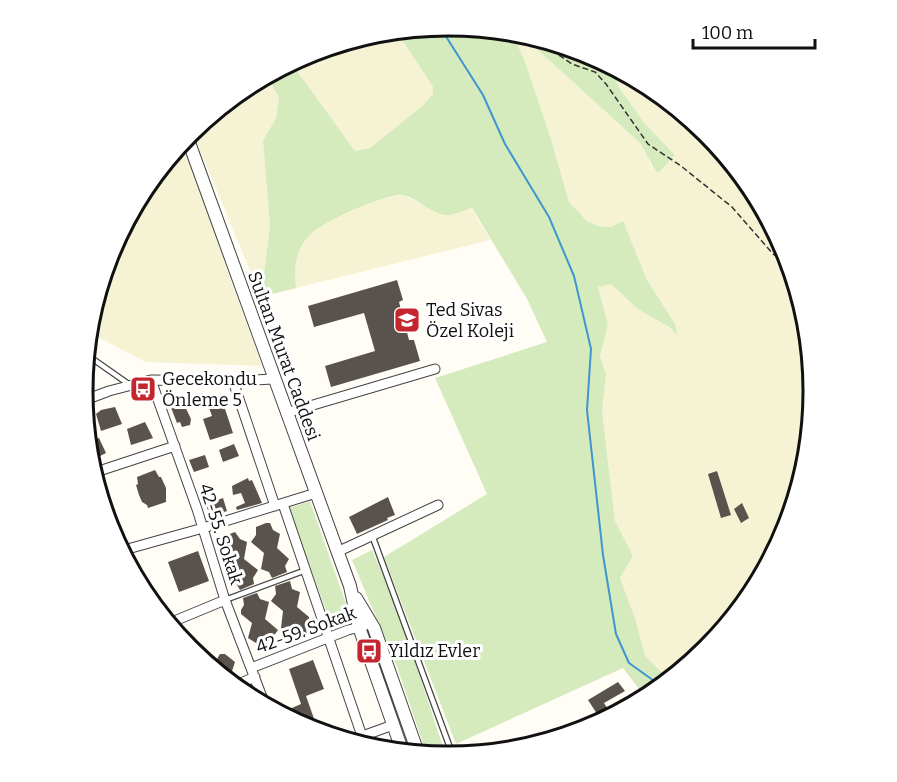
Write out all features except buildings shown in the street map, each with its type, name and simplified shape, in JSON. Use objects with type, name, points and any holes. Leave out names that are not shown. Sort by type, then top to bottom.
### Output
[{"type":"street","name":"Sultan Murat Caddesi","points":[[191,147],[273,379],[366,626]]},
{"type":"street","points":[[286,413],[435,369]]},
{"type":"street","points":[[93,397],[151,380],[273,379]]},
{"type":"street","name":"42-55. Sokak","points":[[151,380],[203,528],[225,600],[260,691]]},
{"type":"street","points":[[233,381],[306,570],[359,734]]},
{"type":"street","points":[[103,470],[175,446]]},
{"type":"street","points":[[130,548],[315,493]]},
{"type":"street","points":[[337,552],[438,505]]},
{"type":"street","points":[[178,620],[225,600]]},
{"type":"street","points":[[366,626],[399,743]]},
{"type":"street","points":[[366,626],[415,744]]},
{"type":"street","name":"42-59. Sokak","points":[[243,681],[253,672],[329,637],[366,626]]},
{"type":"street","points":[[365,736],[393,725]]},
{"type":"lane","points":[[95,360],[130,385]]},
{"type":"lane","points":[[372,536],[449,746]]},
{"type":"lane","points":[[225,600],[306,570]]},
{"type":"path","points":[[555,53],[572,64],[595,72],[648,144],[681,166],[732,207],[777,256]]},
{"type":"shaded area","points":[[402,39],[433,87],[433,94],[422,106],[370,148],[355,151],[297,70],[357,48]]},
{"type":"shaded area","points":[[517,43],[534,47],[639,142],[647,152],[650,165],[658,173],[675,155],[645,124],[618,86],[617,79],[665,109],[700,140],[744,194],[767,234],[785,277],[797,322],[803,368],[803,414],[797,460],[785,505],[767,548],[744,588],[700,642],[663,674],[645,656],[636,621],[620,578],[633,556],[615,521],[602,411],[606,374],[600,357],[608,325],[598,287],[611,283],[638,309],[659,320],[678,335],[675,324],[647,280],[623,222],[611,227],[598,226],[587,221],[569,202],[525,62]]},
{"type":"shaded area","points":[[271,84],[279,98],[276,118],[263,141],[270,226],[261,297],[196,141],[232,109]]},
{"type":"shaded area","points":[[187,151],[262,366],[146,362],[98,337],[100,322],[112,277],[130,234],[153,194]]},
{"type":"shaded area","points":[[403,195],[445,215],[471,208],[490,240],[296,288],[294,275],[296,257],[309,235],[332,220],[365,205]]},
{"type":"green space","points":[[448,36],[517,43],[551,139],[569,202],[587,221],[598,226],[611,227],[623,221],[647,280],[675,324],[678,336],[669,327],[638,309],[611,284],[598,287],[608,325],[600,357],[606,374],[602,411],[615,521],[633,556],[620,578],[636,621],[645,656],[663,674],[640,690],[623,668],[456,744],[384,557],[487,494],[435,378],[547,342],[527,299],[472,208],[455,214],[439,214],[402,195],[368,204],[316,230],[305,241],[298,254],[295,267],[296,288],[261,297],[270,226],[263,141],[276,118],[279,98],[271,84],[297,70],[355,151],[370,148],[422,106],[433,94],[433,87],[402,39]]},
{"type":"green space","points":[[534,47],[584,63],[617,79],[618,86],[645,124],[675,155],[658,173],[639,142]]},
{"type":"green space","points":[[310,501],[352,621],[332,627],[289,508]]},
{"type":"green space","points":[[372,550],[403,626],[443,746],[424,745],[397,667],[352,560]]},
{"type":"waterway","points":[[446,36],[483,95],[505,144],[549,217],[574,276],[591,349],[587,410],[603,555],[616,634],[629,663],[654,681]]},
{"type":"place","name":"Ted Sivas Özel Koleji","points":[[407,320]]},
{"type":"place","name":"Gecekondu Önleme 5","points":[[143,389]]},
{"type":"place","name":"Yıldız Evler","points":[[369,651]]}]
